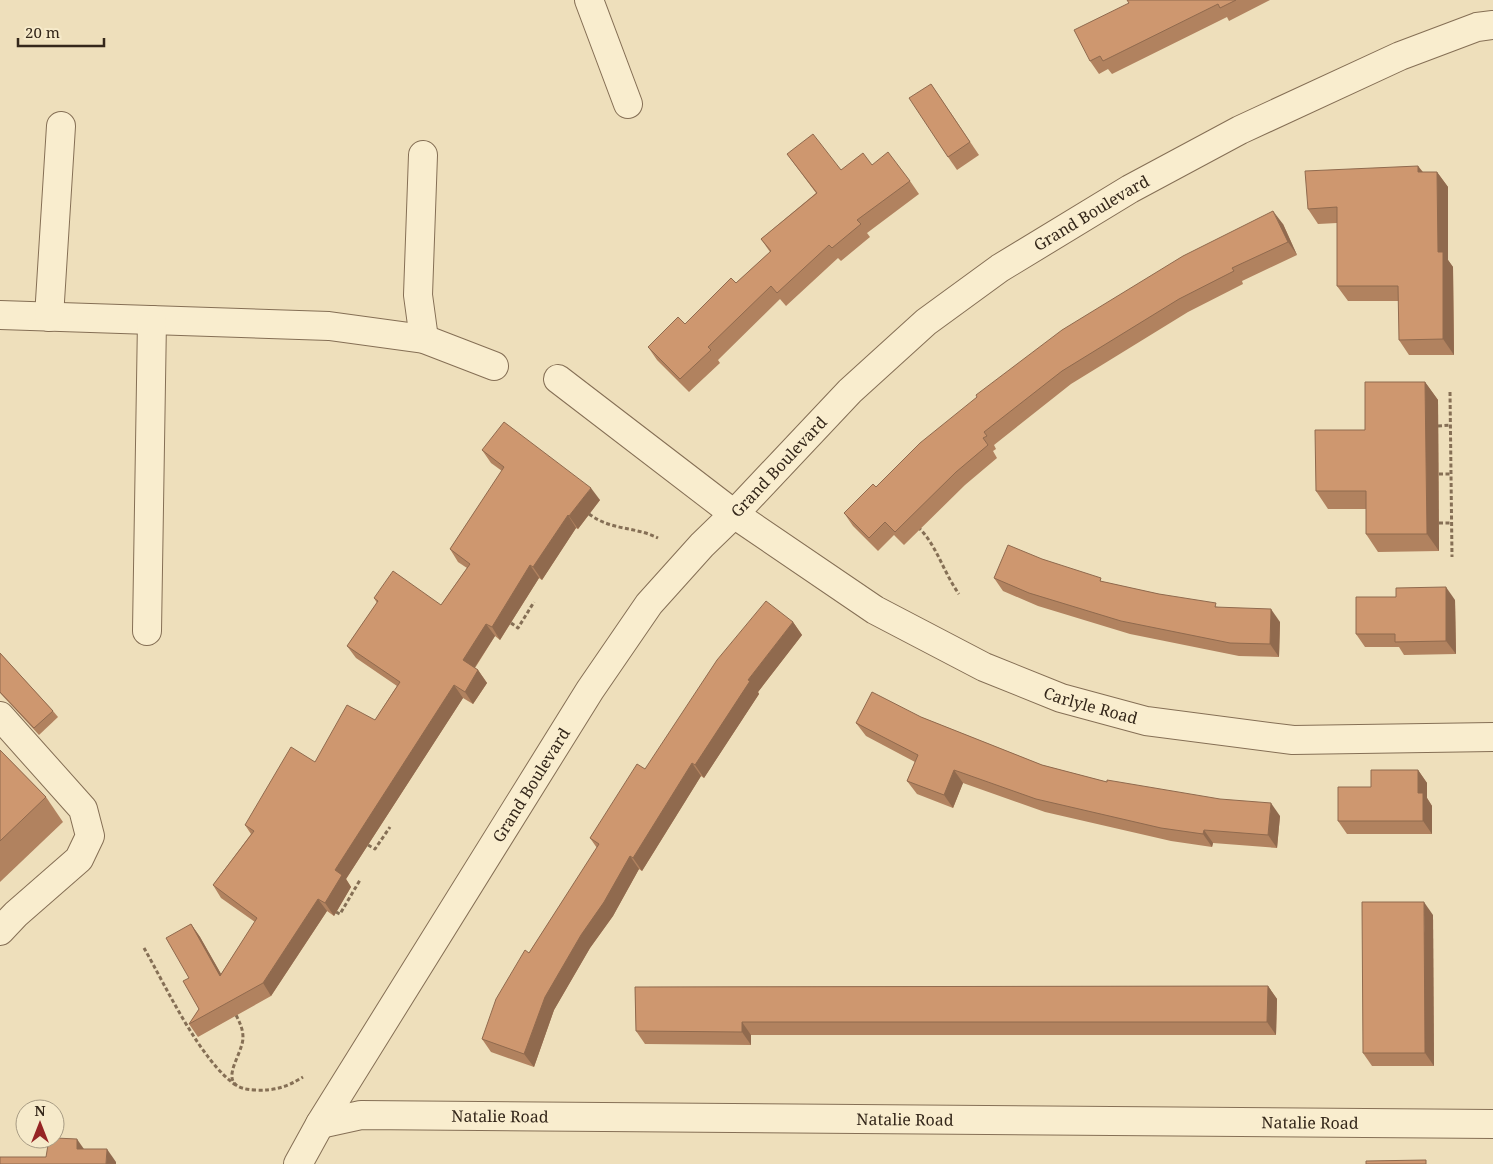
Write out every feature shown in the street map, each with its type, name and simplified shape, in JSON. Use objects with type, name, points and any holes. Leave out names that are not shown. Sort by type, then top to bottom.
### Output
[{"type":"street","points":[[589,0],[628,104]]},
{"type":"street","name":"Grand Boulevard","points":[[298,1164],[320,1124],[596,682],[649,604],[702,545],[734,514],[850,391],[926,322],[1000,268],[1130,188],[1240,130],[1400,56],[1477,27],[1493,25]]},
{"type":"street","points":[[49,317],[61,126]]},
{"type":"street","points":[[423,155],[418,295],[424,339]]},
{"type":"street","points":[[0,315],[330,326],[424,339],[494,366]]},
{"type":"street","points":[[147,631],[152,320]]},
{"type":"street","name":"Carlyle Road","points":[[558,379],[734,514],[875,610],[984,667],[1061,698],[1146,721],[1293,740],[1493,737]]},
{"type":"street","points":[[0,716],[83,810],[90,836],[79,859],[16,914],[0,931]]},
{"type":"street","name":"Natalie Road","points":[[320,1124],[361,1115],[1493,1124]]},
{"type":"path","points":[[1450,392],[1452,557]]},
{"type":"path","points":[[1438,426],[1450,425]]},
{"type":"path","points":[[1439,474],[1451,474]]},
{"type":"path","points":[[588,514],[600,523],[612,527],[645,532],[658,538]]},
{"type":"path","points":[[1439,523],[1452,523]]},
{"type":"path","points":[[917,525],[927,536],[945,572],[959,594]]},
{"type":"path","points":[[511,623],[518,628],[534,602]]},
{"type":"path","points":[[368,845],[375,849],[390,827]]},
{"type":"path","points":[[336,912],[340,914],[360,880]]},
{"type":"path","points":[[144,948],[209,1060],[224,1077],[237,1086],[248,1090],[267,1091],[285,1088],[303,1077]]},
{"type":"path","points":[[236,1015],[242,1029],[243,1039],[240,1050],[233,1061],[232,1077],[237,1086]]},
{"type":"building","points":[[1127,0],[1236,0],[1220,8],[1218,4],[1103,61],[1100,56],[1090,61],[1074,30],[1129,3]]},
{"type":"building","points":[[931,84],[970,142],[948,157],[909,98]]},
{"type":"building","points":[[813,134],[841,170],[863,153],[872,165],[888,152],[910,181],[857,220],[861,224],[832,248],[829,245],[777,293],[771,286],[708,347],[711,350],[680,379],[648,347],[678,317],[685,324],[731,278],[736,283],[771,251],[761,239],[817,193],[787,154]]},
{"type":"building","points":[[1418,166],[1418,172],[1437,172],[1438,252],[1443,252],[1443,339],[1399,340],[1398,286],[1337,286],[1337,207],[1308,209],[1305,171]]},
{"type":"building","points":[[1273,211],[1288,242],[1232,268],[1234,271],[1179,299],[1062,371],[984,432],[987,436],[983,438],[988,445],[956,472],[895,532],[885,522],[869,538],[844,513],[873,484],[876,487],[920,443],[977,397],[976,395],[1062,330],[1183,256]]},
{"type":"building","points":[[1365,382],[1425,382],[1427,534],[1366,534],[1366,491],[1316,491],[1315,430],[1365,430]]},
{"type":"building","points":[[504,422],[591,488],[568,515],[533,567],[530,565],[492,627],[486,624],[463,660],[478,670],[465,692],[454,685],[335,870],[342,875],[325,903],[318,899],[263,983],[189,1024],[199,1009],[183,981],[189,978],[166,938],[191,924],[220,976],[257,918],[213,885],[254,831],[245,825],[291,747],[315,762],[347,705],[375,720],[400,682],[347,646],[378,601],[374,598],[393,571],[441,605],[470,564],[450,549],[504,467],[482,450]]},
{"type":"building","points":[[1008,545],[1042,559],[1101,578],[1100,581],[1159,594],[1216,603],[1215,607],[1271,609],[1270,644],[1230,643],[1121,621],[1029,593],[994,578]]},
{"type":"building","points":[[1446,587],[1446,641],[1395,642],[1395,634],[1356,634],[1356,597],[1396,597],[1396,588]]},
{"type":"building","points":[[766,601],[793,622],[748,680],[750,681],[695,765],[692,763],[633,858],[630,856],[545,997],[524,1054],[482,1039],[496,999],[525,950],[529,953],[599,844],[590,838],[637,764],[645,769],[717,660]]},
{"type":"building","points":[[0,653],[53,711],[34,728],[0,692]]},
{"type":"building","points":[[872,692],[921,717],[1042,765],[1107,782],[1107,780],[1220,799],[1271,803],[1268,835],[1204,830],[1203,834],[1161,828],[1036,799],[954,770],[944,795],[907,781],[918,755],[856,723]]},
{"type":"building","points":[[0,750],[46,797],[0,841]]},
{"type":"building","points":[[1371,770],[1418,770],[1418,793],[1423,793],[1423,821],[1338,821],[1338,787],[1371,787]]},
{"type":"building","points":[[1362,902],[1424,902],[1425,1053],[1363,1053]]},
{"type":"building","points":[[1268,986],[1267,1022],[742,1022],[742,1032],[636,1031],[635,987]]},
{"type":"building","points":[[65,1138],[77,1139],[77,1149],[107,1149],[106,1164],[0,1164],[0,1157],[46,1157],[47,1149],[65,1149]]},
{"type":"building","points":[[1426,1160],[1426,1164],[1366,1164],[1366,1161]]}]
